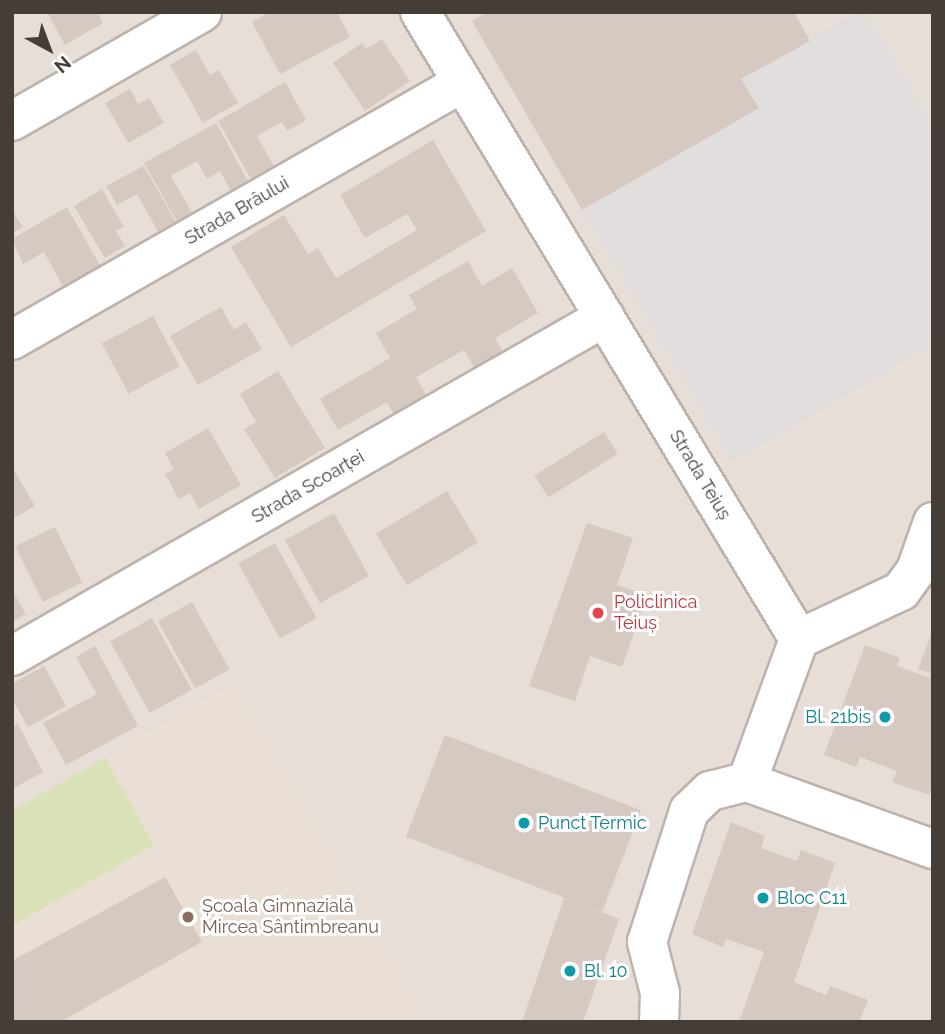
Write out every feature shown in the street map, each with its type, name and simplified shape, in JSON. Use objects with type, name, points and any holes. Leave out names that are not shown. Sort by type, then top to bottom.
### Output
[{"type":"street","points":[[12,121],[202,12]]},
{"type":"street","name":"Strada Teiuș","points":[[420,12],[799,639]]},
{"type":"street","name":"Strada Brâului","points":[[12,340],[462,83]]},
{"type":"street","name":"Strada Scoarței","points":[[12,656],[604,317]]},
{"type":"street","points":[[747,782],[799,639],[901,591],[916,570],[933,522]]},
{"type":"street","points":[[659,1022],[660,993],[647,942],[689,810],[710,791],[747,782],[933,849]]},
{"type":"shaded area","points":[[12,12],[933,12],[933,1022],[12,1022]]},
{"type":"shaded area","points":[[857,12],[866,12],[933,126],[933,344],[732,462],[582,210],[758,108],[741,79]]},
{"type":"shaded area","name":"Școala Gimnazială Mircea Sântimbreanu","points":[[231,685],[425,1022],[12,1022],[12,811]]},
{"type":"green space","points":[[105,758],[154,845],[12,926],[12,811]]},
{"type":"building","points":[[47,12],[97,12],[103,23],[65,45]]},
{"type":"building","points":[[270,12],[337,12],[350,37],[280,74],[252,22]]},
{"type":"building","points":[[487,12],[794,12],[810,41],[741,79],[759,108],[582,210],[472,21]]},
{"type":"building","points":[[382,39],[410,81],[365,111],[333,63],[362,43],[366,49]]},
{"type":"building","points":[[196,50],[210,75],[219,70],[238,103],[203,123],[170,65]]},
{"type":"building","points":[[285,82],[306,120],[287,131],[282,122],[257,136],[275,168],[252,181],[218,121]]},
{"type":"building","points":[[130,89],[138,104],[149,98],[164,123],[128,143],[105,103]]},
{"type":"building","points":[[216,123],[248,181],[231,191],[220,171],[207,179],[197,161],[171,176],[194,216],[179,225],[144,163]]},
{"type":"building","points":[[433,140],[486,231],[291,347],[231,247],[284,215],[308,254],[318,248],[336,278],[417,230],[407,214],[365,238],[340,195]]},
{"type":"building","points":[[144,166],[178,226],[160,235],[137,194],[117,205],[106,186]]},
{"type":"building","points":[[102,189],[124,227],[116,231],[125,246],[105,258],[74,206]]},
{"type":"building","points":[[67,207],[102,269],[65,290],[44,252],[23,264],[12,239]]},
{"type":"building","points":[[12,210],[23,227],[12,233]]},
{"type":"building","points":[[468,261],[482,286],[512,268],[538,313],[495,338],[503,352],[475,369],[464,350],[416,377],[430,402],[397,421],[387,402],[338,430],[320,399],[390,358],[376,333],[417,309],[409,295]]},
{"type":"building","points":[[221,307],[234,330],[246,322],[262,349],[198,385],[170,336]]},
{"type":"building","points":[[153,316],[180,366],[129,394],[102,343]]},
{"type":"building","points":[[278,371],[325,448],[275,478],[244,429],[256,422],[240,394]]},
{"type":"building","points":[[208,428],[241,485],[199,509],[190,493],[179,499],[165,474],[174,469],[165,453]]},
{"type":"building","points":[[604,432],[618,454],[548,498],[534,475]]},
{"type":"building","points":[[12,467],[35,506],[12,519]]},
{"type":"building","points":[[447,491],[478,542],[407,585],[376,534]]},
{"type":"building","points":[[334,513],[369,576],[320,603],[285,540]]},
{"type":"building","name":"Policlinica Teiuș","points":[[587,523],[633,538],[617,585],[647,595],[622,667],[590,656],[575,701],[529,686]]},
{"type":"building","points":[[55,527],[82,583],[43,602],[15,546]]},
{"type":"building","points":[[275,543],[317,618],[280,639],[238,563]]},
{"type":"building","points":[[12,590],[26,614],[12,622]]},
{"type":"building","points":[[192,602],[229,669],[195,688],[158,621]]},
{"type":"building","points":[[152,618],[192,690],[150,713],[110,641]]},
{"type":"building","name":"Bl. 21bis","points":[[933,629],[933,784],[929,795],[892,782],[897,771],[860,757],[856,767],[824,755],[865,645],[900,658],[897,666],[929,678],[931,673],[918,669]]},
{"type":"building","points":[[95,646],[138,726],[66,765],[43,723],[97,694],[76,657]]},
{"type":"building","points":[[44,666],[66,706],[28,727],[12,699],[12,684]]},
{"type":"building","points":[[18,724],[43,772],[12,789],[12,727]]},
{"type":"building","name":"Punct Termic","points":[[445,735],[641,810],[602,912],[406,837]]},
{"type":"building","name":"Bloc C11","points":[[731,822],[765,836],[761,848],[797,861],[801,850],[835,863],[794,982],[826,995],[830,986],[868,1000],[859,1022],[739,1022],[764,952],[726,939],[723,947],[692,934]]},
{"type":"building","points":[[165,877],[202,942],[60,1022],[12,1022],[12,961]]},
{"type":"building","name":"Bl. 10","points":[[564,898],[619,919],[583,1022],[522,1022]]},
{"type":"place","name":"Policlinica Teiuș","points":[[598,613]]},
{"type":"place","name":"Bl. 21bis","points":[[885,717]]},
{"type":"place","name":"Punct Termic","points":[[524,823]]},
{"type":"place","name":"Bloc C11","points":[[763,898]]},
{"type":"place","name":"Școala Gimnazială Mircea Sântimbreanu","points":[[188,917]]},
{"type":"place","name":"Bl. 10","points":[[570,971]]}]
